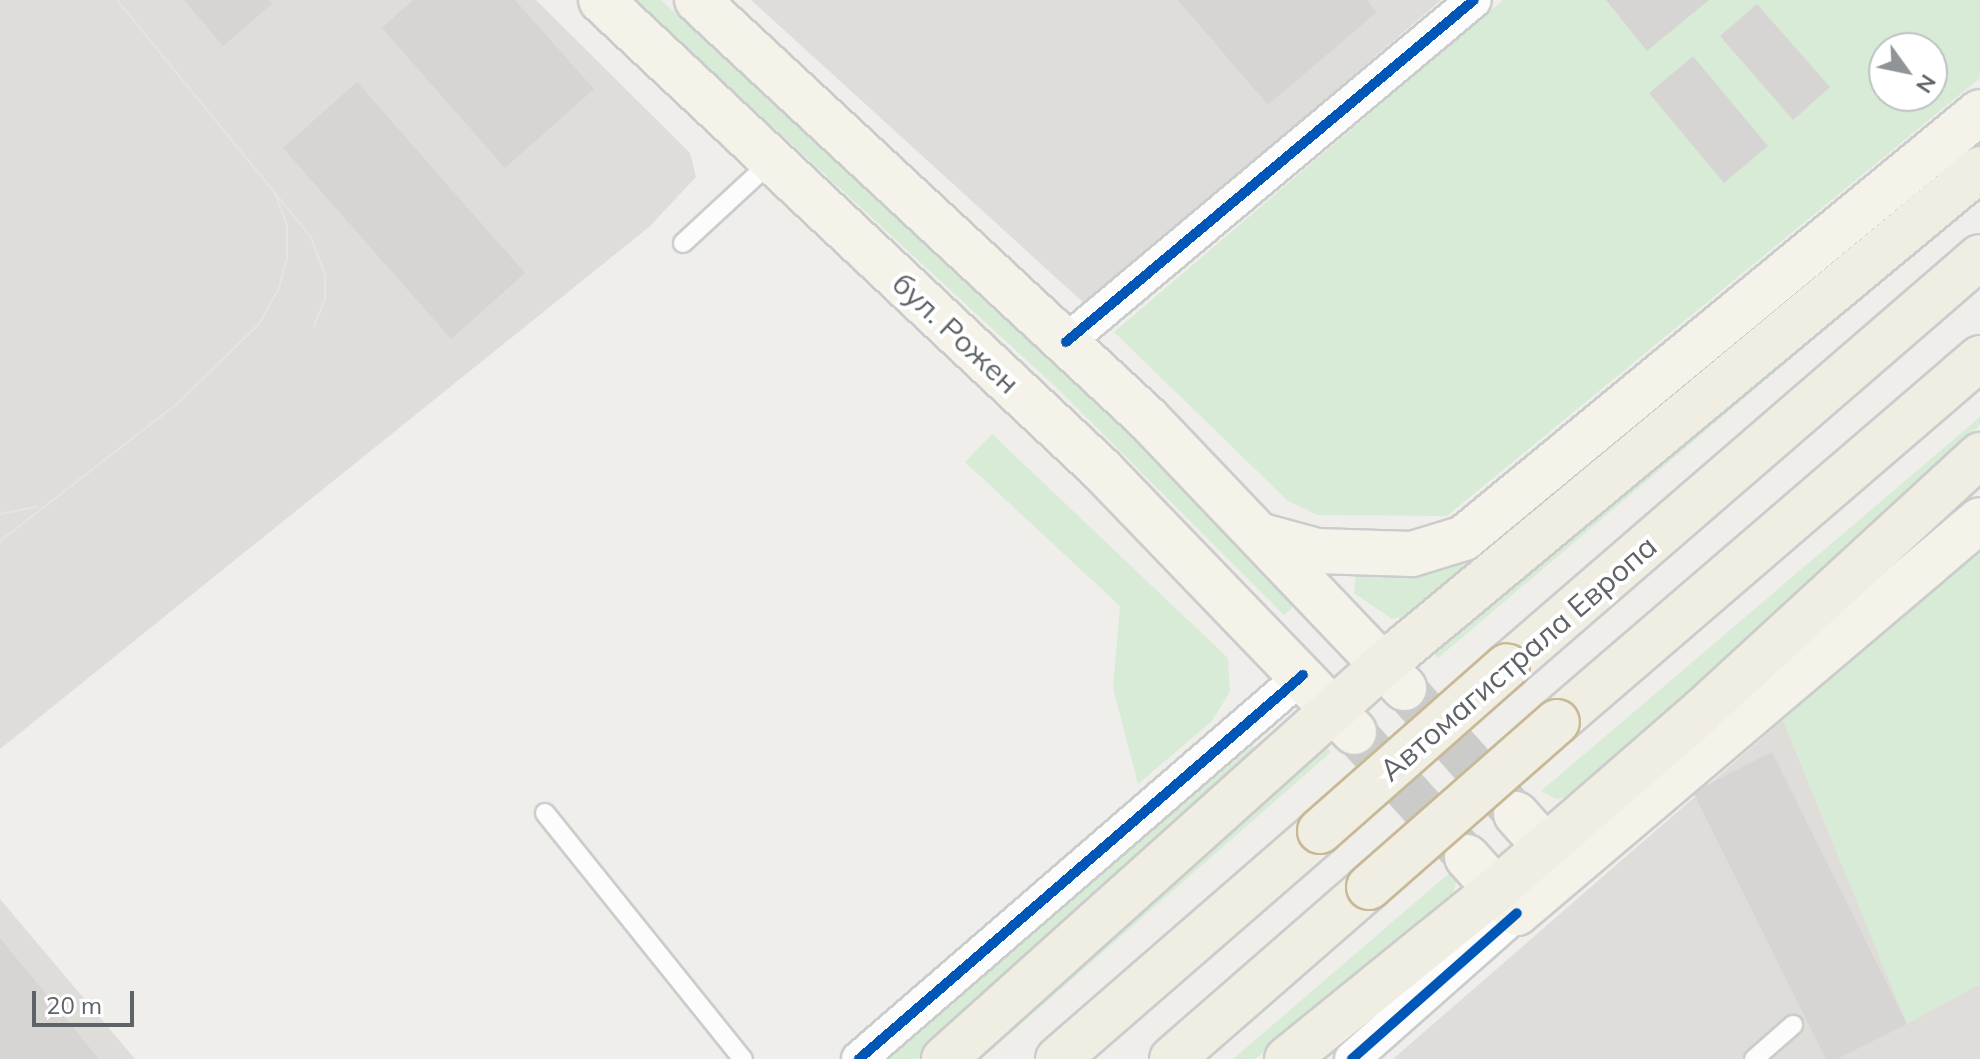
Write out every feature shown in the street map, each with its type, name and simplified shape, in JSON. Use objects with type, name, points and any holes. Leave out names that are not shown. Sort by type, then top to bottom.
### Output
[{"type":"highway","points":[[944,1059],[1343,720],[1980,169]]},
{"type":"highway","name":"Автомагистрала Европа","points":[[1058,1059],[1980,257]]},
{"type":"highway","points":[[1172,1059],[1980,358]]},
{"type":"highway","points":[[1287,1059],[1506,901],[1555,858],[1703,710],[1980,455]]},
{"type":"main road","name":"бул. Рожен","points":[[601,0],[1112,480],[1343,720]]},
{"type":"main road","points":[[697,0],[1066,342],[1262,536],[1393,677]]},
{"type":"main road","points":[[1262,536],[1317,551],[1412,554],[1432,552],[1464,538],[1980,112]]},
{"type":"main road","points":[[1516,814],[1555,858],[1980,520]]},
{"type":"main road","points":[[1303,675],[1352,631]]},
{"type":"main road","points":[[1467,857],[1506,901]]},
{"type":"street","points":[[1066,342],[1474,0]]},
{"type":"street","points":[[859,1059],[1303,675]]},
{"type":"street","points":[[1352,1059],[1506,901]]},
{"type":"lane","points":[[683,243],[772,161]]},
{"type":"lane","points":[[545,813],[743,1059]]},
{"type":"lane","points":[[1754,1059],[1793,1025]]},
{"type":"shaded area","points":[[0,0],[536,0],[690,153],[696,177],[649,227],[0,749]]},
{"type":"shaded area","points":[[751,0],[1441,0],[1086,305]]},
{"type":"shaded area","points":[[1783,720],[1907,1023],[1980,984],[1980,1059],[1393,1059]]},
{"type":"shaded area","points":[[0,899],[135,1059],[0,1059]]},
{"type":"green space","points":[[635,0],[661,0],[1118,424],[1297,603],[1284,615],[1058,389]]},
{"type":"green space","points":[[1503,0],[1980,0],[1980,78],[1948,104],[1948,32],[1868,32],[1868,112],[1939,112],[1447,516],[1318,515],[1288,501],[1114,332]]},
{"type":"green space","points":[[1980,133],[1980,148],[1413,615],[1392,619],[1354,593],[1357,565],[1430,567]]},
{"type":"green space","points":[[1980,191],[1980,198],[1438,658],[1429,649]]},
{"type":"green space","points":[[1980,417],[1980,425],[1575,795],[1556,799],[1541,791]]},
{"type":"green space","points":[[992,434],[1228,658],[1230,692],[1211,722],[1138,784],[1113,688],[1120,606],[965,462]]},
{"type":"green space","points":[[1980,548],[1980,984],[1907,1024],[1783,720]]},
{"type":"green space","points":[[1323,743],[1331,752],[981,1059],[967,1059]]},
{"type":"green space","points":[[1251,747],[1260,747],[1230,784],[918,1059],[883,1059]]},
{"type":"green space","points":[[1454,869],[1457,879],[1450,903],[1255,1059],[1233,1059]]},
{"type":"building","points":[[184,0],[269,0],[272,4],[223,46]]},
{"type":"building","points":[[413,0],[515,0],[594,89],[505,168],[382,28]]},
{"type":"building","points":[[1178,0],[1367,0],[1377,12],[1268,105]]},
{"type":"building","points":[[1606,0],[1709,0],[1647,51]]},
{"type":"building","points":[[1757,4],[1830,87],[1793,120],[1720,36]]},
{"type":"building","points":[[1693,56],[1768,146],[1724,183],[1649,93]]},
{"type":"building","points":[[357,82],[525,273],[451,339],[283,148]]},
{"type":"building","points":[[1772,752],[1907,1024],[1837,1059],[1826,1059],[1693,792]]},
{"type":"building","points":[[0,938],[99,1059],[0,1059]]},
{"type":"tunnel","points":[[1404,688],[1514,812]]},
{"type":"tunnel","points":[[1354,732],[1465,855]]},
{"type":"tram line","points":[[117,0],[311,237],[325,275],[325,299],[314,326]]},
{"type":"tram line","points":[[0,541],[178,403],[259,324],[279,288],[287,258],[287,225],[273,189]]},
{"type":"tram line","points":[[0,514],[37,507]]},
{"type":"cycle path","points":[[1066,342],[1474,0]]},
{"type":"cycle path","points":[[859,1059],[1303,675]]},
{"type":"cycle path","points":[[1352,1059],[1517,913]]}]
